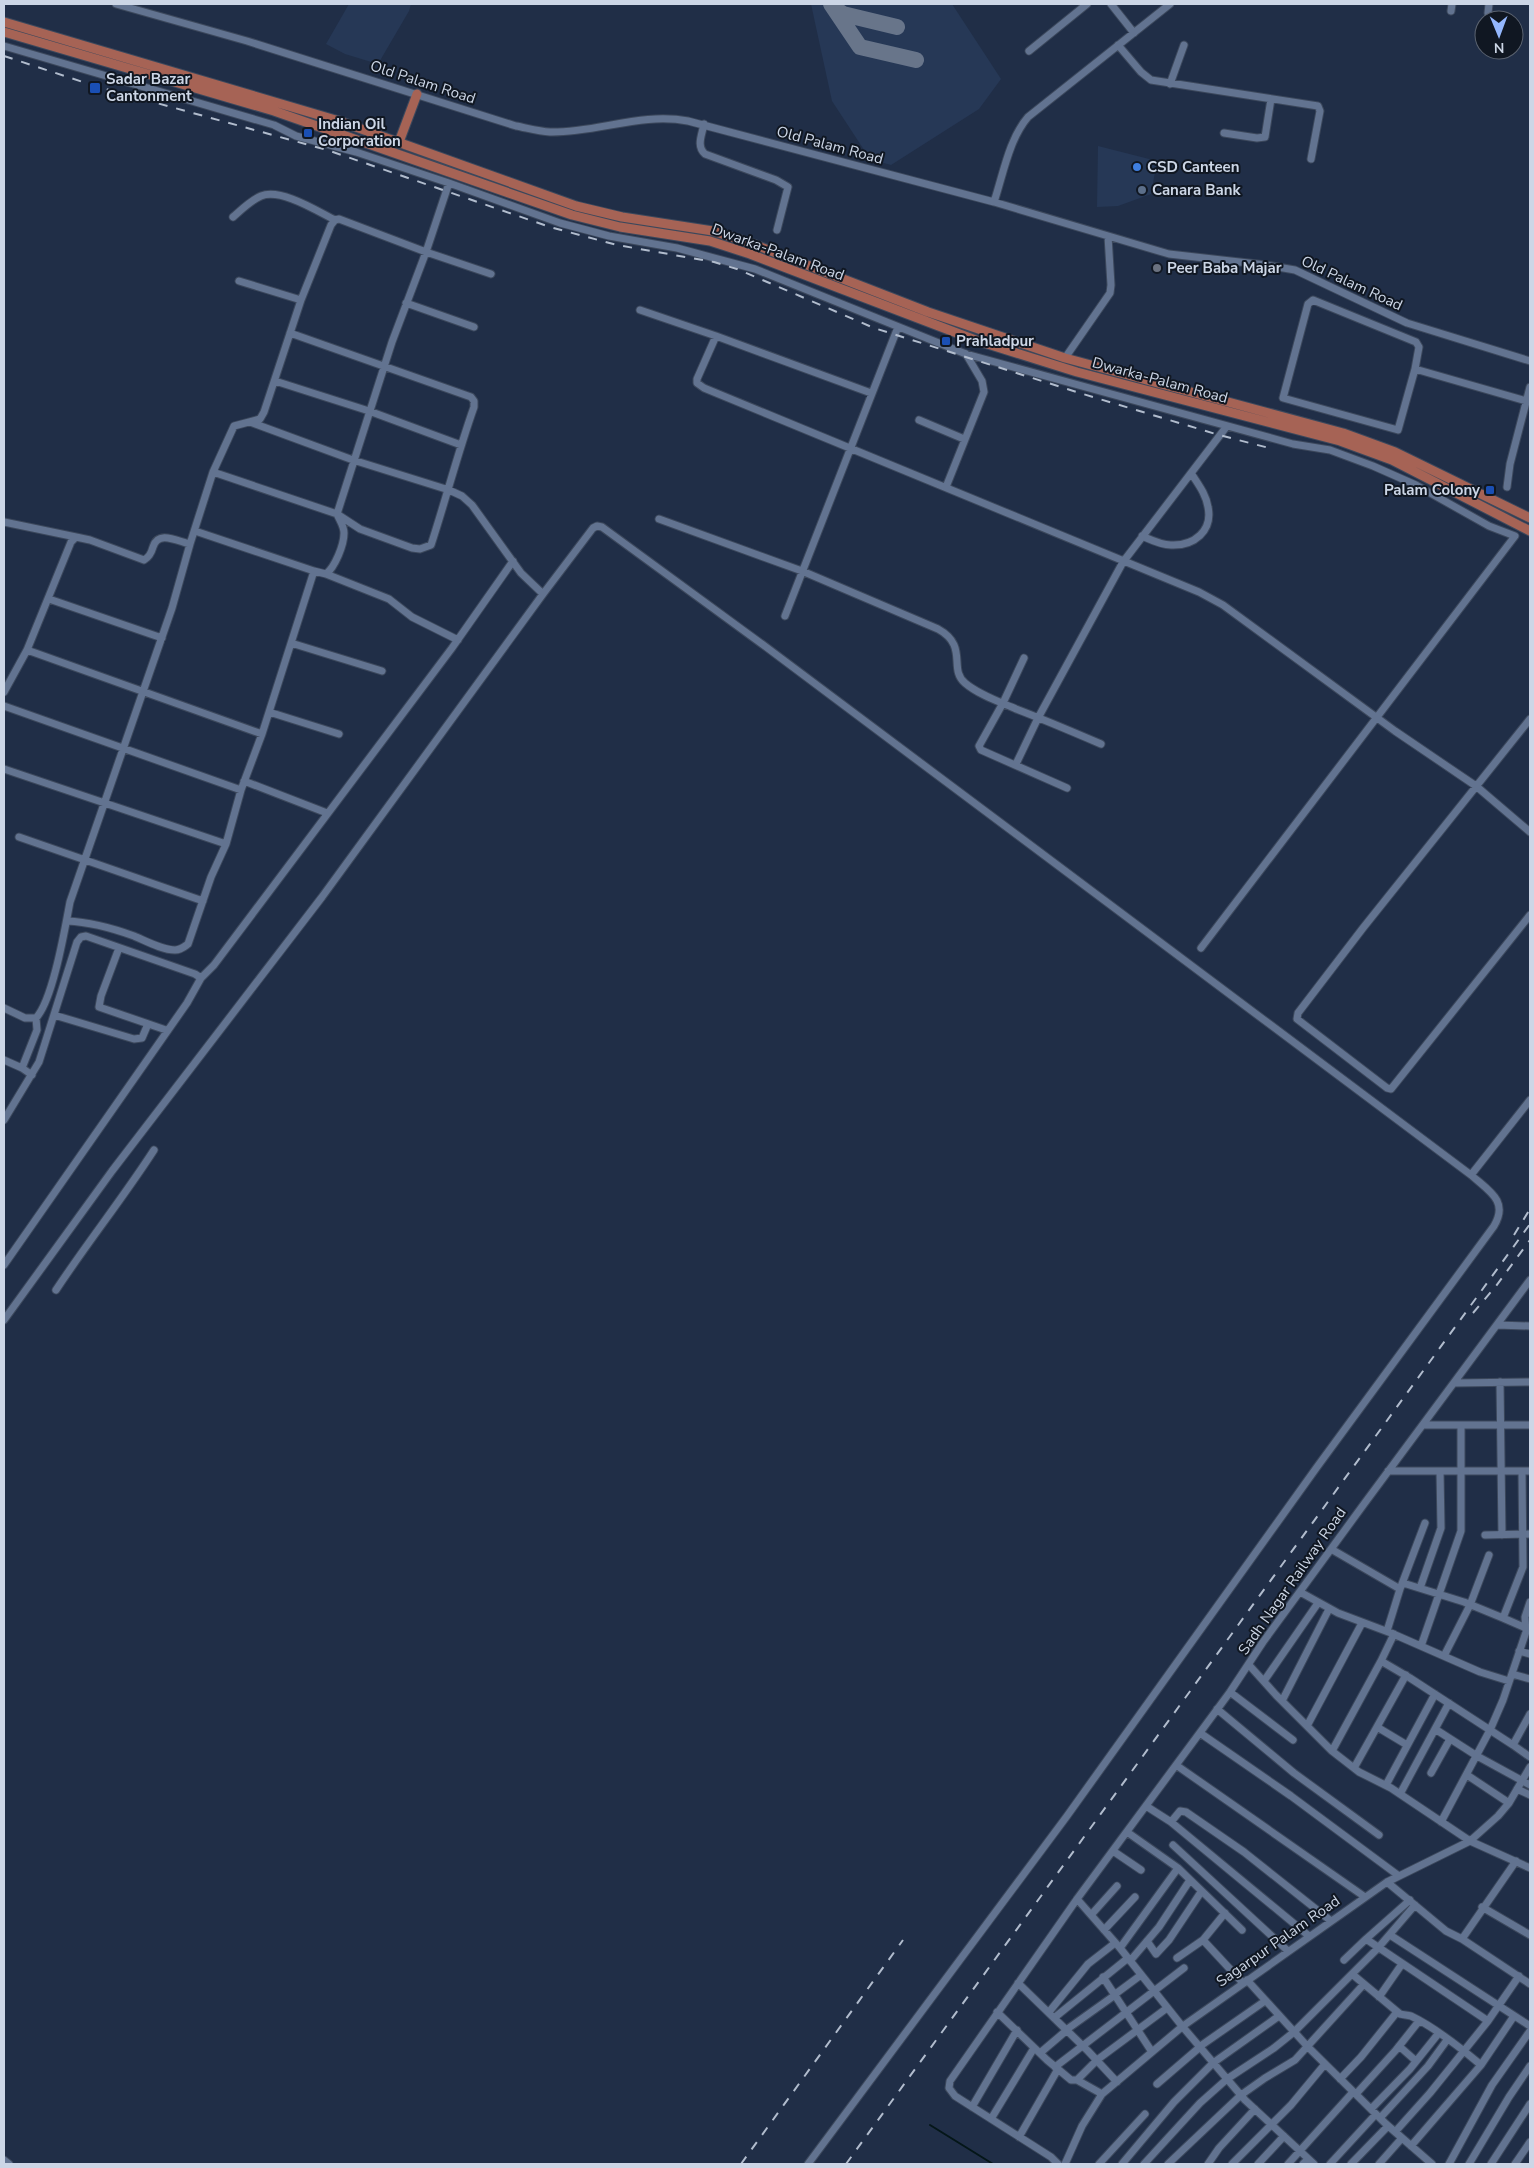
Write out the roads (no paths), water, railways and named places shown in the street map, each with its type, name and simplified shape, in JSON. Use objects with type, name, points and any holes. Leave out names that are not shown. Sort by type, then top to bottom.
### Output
[{"type":"main road","name":"Dwarka-Palam Road","points":[[4,22],[277,101],[399,142],[576,206],[622,217],[713,231],[745,241],[928,312],[1065,358],[1342,433],[1395,452],[1530,518]]},
{"type":"main road","name":"Dwarka-Palam Road","points":[[4,32],[292,117],[572,215],[620,226],[710,241],[750,254],[978,341],[1068,369],[1340,441],[1392,460],[1530,531]]},
{"type":"main road","points":[[399,142],[417,94]]},
{"type":"street","name":"Old Palam Road","points":[[116,4],[247,40],[516,126],[538,131],[565,131],[652,118],[671,118],[704,124],[994,202],[1169,254],[1266,264],[1295,270],[1407,323],[1530,361]]},
{"type":"street","points":[[1029,52],[1087,4]]},
{"type":"street","points":[[1110,4],[1134,33]]},
{"type":"street","points":[[994,202],[1021,126],[1028,117],[1170,4]]},
{"type":"street","points":[[1118,45],[1146,78],[1170,84],[1319,107],[1320,111],[1311,159]]},
{"type":"street","points":[[1170,84],[1184,45]]},
{"type":"street","points":[[4,46],[274,125],[296,136],[356,152],[449,183],[560,224],[608,236],[695,252],[755,269],[966,354],[1293,444],[1330,450],[1416,485],[1489,526],[1515,536],[1201,948]]},
{"type":"street","points":[[1224,133],[1257,138],[1265,137],[1271,99]]},
{"type":"street","points":[[704,124],[700,143],[701,150],[705,154],[788,186],[777,230]]},
{"type":"street","points":[[326,574],[330,571],[341,546],[344,534],[343,525],[337,514],[369,411],[449,183]]},
{"type":"street","points":[[233,217],[264,195],[278,195],[298,202],[335,220],[339,219],[491,274]]},
{"type":"street","points":[[4,1008],[25,1018],[36,1018],[41,1013],[83,860],[162,638],[213,472],[234,426],[260,419],[275,381],[300,300],[331,225],[335,220]]},
{"type":"street","points":[[1065,358],[1110,293],[1108,236]]},
{"type":"street","points":[[239,281],[300,300]]},
{"type":"street","points":[[1313,300],[1416,342],[1419,347],[1415,369],[1398,430],[1283,398],[1308,304],[1313,300]]},
{"type":"street","points":[[406,303],[474,327]]},
{"type":"street","points":[[640,310],[716,336],[871,394]]},
{"type":"street","points":[[785,616],[898,326]]},
{"type":"street","points":[[213,472],[337,514],[360,529],[412,548],[420,549],[431,545],[474,407],[474,401],[471,397],[290,333]]},
{"type":"street","points":[[716,336],[696,379],[700,385],[1192,589],[1223,605],[1377,718],[1476,786],[1530,832]]},
{"type":"street","points":[[946,487],[984,389],[980,376],[966,354]]},
{"type":"street","points":[[1415,369],[1526,401]]},
{"type":"street","points":[[275,381],[369,411],[461,445]]},
{"type":"street","points":[[1507,487],[1510,464],[1530,387]]},
{"type":"street","points":[[919,420],[964,439]]},
{"type":"street","points":[[250,422],[354,460],[449,490],[462,496],[472,505],[522,573],[543,594]]},
{"type":"street","points":[[1016,764],[1038,718],[1123,562],[1227,426]]},
{"type":"street","points":[[1142,536],[1171,545],[1195,541],[1203,534],[1208,524],[1208,506],[1204,493],[1191,473]]},
{"type":"street","points":[[659,519],[802,571],[948,635],[954,641],[960,677],[963,682],[1003,703],[1101,744]]},
{"type":"street","points":[[4,522],[90,540],[144,560],[148,558],[154,543],[164,537],[190,544]]},
{"type":"street","points":[[4,1320],[112,1171],[328,889],[543,594],[593,528],[597,526],[602,527],[682,584],[1471,1176],[1500,1202],[1498,1218],[1494,1226],[1317,1467],[1067,1816],[808,2164]]},
{"type":"street","points":[[195,530],[326,574],[389,599],[412,617],[458,640]]},
{"type":"street","points":[[4,692],[27,650],[72,542],[76,538]]},
{"type":"street","points":[[4,1265],[187,1002],[201,978],[214,965],[458,640],[513,561]]},
{"type":"street","points":[[67,921],[84,922],[175,950],[183,948],[188,944],[203,900],[226,844],[244,781],[262,734],[314,571]]},
{"type":"street","points":[[49,599],[162,638]]},
{"type":"street","points":[[291,643],[382,671]]},
{"type":"street","points":[[27,650],[262,734]]},
{"type":"street","points":[[1024,658],[1003,703],[979,746],[981,750],[1067,788]]},
{"type":"street","points":[[4,706],[242,790]]},
{"type":"street","points":[[269,712],[339,734]]},
{"type":"street","points":[[1530,719],[1357,936],[1298,1013],[1297,1019],[1387,1088],[1391,1089],[1530,915]]},
{"type":"street","points":[[4,769],[226,844]]},
{"type":"street","points":[[244,781],[327,813]]},
{"type":"street","points":[[19,837],[203,900]]},
{"type":"street","points":[[4,1120],[39,1062],[80,937],[86,936],[195,974],[201,978]]},
{"type":"street","points":[[119,948],[101,996],[100,1007],[166,1030]]},
{"type":"street","points":[[54,1015],[134,1039],[142,1038],[148,1024]]},
{"type":"street","points":[[22,1068],[37,1030],[36,1018]]},
{"type":"street","points":[[4,1060],[32,1075]]},
{"type":"street","points":[[1471,1176],[1530,1100]]},
{"type":"street","points":[[56,1290],[86,1244],[129,1189],[154,1150]]},
{"type":"street","name":"Sadh Nagar Railway Road","points":[[972,2107],[955,2096],[949,2084],[997,2012],[1388,1471],[1497,1325],[1526,1292],[1530,1280]]},
{"type":"street","points":[[1497,1325],[1530,1326]]},
{"type":"street","points":[[1455,1382],[1530,1382]]},
{"type":"street","points":[[1500,1382],[1502,1535]]},
{"type":"street","points":[[1423,1425],[1530,1426]]},
{"type":"street","points":[[1421,1646],[1461,1531],[1461,1425]]},
{"type":"street","points":[[1388,1471],[1530,1471]]},
{"type":"street","points":[[1503,1618],[1522,1575],[1527,1534],[1522,1471]]},
{"type":"street","points":[[1420,1588],[1441,1528],[1440,1472]]},
{"type":"street","points":[[1386,1631],[1425,1523]]},
{"type":"street","points":[[1485,1535],[1527,1534]]},
{"type":"street","points":[[1331,1549],[1402,1586],[1420,1588],[1470,1605],[1526,1628]]},
{"type":"street","points":[[1444,1656],[1470,1605],[1489,1555]]},
{"type":"street","points":[[1300,1592],[1330,1609],[1394,1634],[1480,1672],[1530,1678]]},
{"type":"street","points":[[1441,1822],[1490,1730],[1519,1651],[1526,1628],[1525,1617],[1530,1602]]},
{"type":"street","points":[[1264,1681],[1318,1603]]},
{"type":"street","points":[[1282,1701],[1330,1609]]},
{"type":"street","points":[[1307,1726],[1362,1623]]},
{"type":"street","points":[[1332,1750],[1394,1634]]},
{"type":"street","points":[[1519,1651],[1530,1654]]},
{"type":"street","points":[[1381,1661],[1406,1675],[1530,1757]]},
{"type":"street","points":[[1249,1665],[1307,1726],[1354,1768],[1386,1785],[1470,1841],[1530,1868]]},
{"type":"street","points":[[1354,1768],[1406,1675]]},
{"type":"street","points":[[1230,1692],[1293,1740]]},
{"type":"street","points":[[1386,1785],[1435,1694]]},
{"type":"street","points":[[1400,1794],[1449,1703]]},
{"type":"street","points":[[1217,1709],[1294,1773],[1379,1835]]},
{"type":"street","points":[[1513,1745],[1529,1718]]},
{"type":"street","points":[[1377,1727],[1408,1745]]},
{"type":"street","points":[[1435,1729],[1477,1756],[1530,1785]]},
{"type":"street","points":[[1200,1733],[1291,1796],[1399,1876]]},
{"type":"street","points":[[1431,1772],[1450,1738]]},
{"type":"street","points":[[1176,1765],[1365,1897]]},
{"type":"street","name":"Sagarpur Palam Road","points":[[1065,2164],[1082,2126],[1102,2094],[1182,2026],[1365,1897],[1387,1882],[1470,1841],[1498,1816],[1509,1803],[1530,1767]]},
{"type":"street","points":[[1467,1775],[1509,1803]]},
{"type":"street","points":[[1517,1789],[1530,1796]]},
{"type":"street","points":[[1146,1806],[1171,1822],[1309,1936]]},
{"type":"street","points":[[1171,1822],[1180,1811],[1186,1812],[1244,1852],[1331,1921]]},
{"type":"street","points":[[1127,1832],[1178,1868],[1242,1930]]},
{"type":"street","points":[[1173,1845],[1288,1951]]},
{"type":"street","points":[[1113,1851],[1141,1870]]},
{"type":"street","points":[[1462,1939],[1482,1907],[1516,1862]]},
{"type":"street","points":[[1051,2015],[1088,1964],[1117,1945],[1178,1868]]},
{"type":"street","points":[[1051,2015],[1129,1960],[1159,1927],[1190,1880]]},
{"type":"street","points":[[1387,1882],[1446,1931],[1462,1939],[1530,1984]]},
{"type":"street","points":[[1091,1915],[1117,1886]]},
{"type":"street","points":[[1147,1941],[1156,1954],[1169,1940],[1201,1892]]},
{"type":"street","points":[[1104,1930],[1135,1897]]},
{"type":"street","points":[[1077,1899],[1241,2095],[1300,2151],[1306,2161],[1314,2164]]},
{"type":"street","points":[[1144,2164],[1200,2103],[1228,2079],[1294,2032],[1390,1935],[1412,1903]]},
{"type":"street","points":[[1344,1960],[1412,1903]]},
{"type":"street","points":[[1482,1907],[1530,1935]]},
{"type":"street","points":[[1178,1958],[1203,1940],[1225,1912]]},
{"type":"street","points":[[1390,1935],[1530,2026]]},
{"type":"street","points":[[1203,1940],[1375,2114],[1432,2164]]},
{"type":"street","points":[[1366,1940],[1488,2021]]},
{"type":"street","points":[[1379,1997],[1402,1964]]},
{"type":"street","points":[[1019,2137],[1056,2068],[1082,2045],[1184,1968]]},
{"type":"street","points":[[1352,1974],[1397,2012],[1419,2021],[1464,2051],[1481,2065]]},
{"type":"street","points":[[1040,2053],[1066,2030],[1141,1975]]},
{"type":"street","points":[[1395,2132],[1430,2093],[1488,2021],[1519,1976]]},
{"type":"street","points":[[1103,1977],[1152,2052]]},
{"type":"street","points":[[1018,1983],[1117,2082]]},
{"type":"street","points":[[1168,2164],[1241,2095],[1295,2060],[1364,1984]]},
{"type":"street","points":[[1157,2084],[1200,2047],[1265,2001]]},
{"type":"street","points":[[1078,2080],[1097,2060],[1167,2008]]},
{"type":"street","points":[[997,2012],[1056,2068],[1072,2080],[1078,2080],[1102,2094]]},
{"type":"street","points":[[1340,2079],[1361,2057],[1397,2012]]},
{"type":"street","points":[[1122,2164],[1174,2102],[1213,2063],[1278,2016]]},
{"type":"street","points":[[1411,2146],[1481,2065],[1514,2016]]},
{"type":"street","points":[[1288,2164],[1399,2046],[1419,2021]]},
{"type":"street","points":[[1017,2030],[972,2107],[1058,2164]]},
{"type":"street","points":[[1449,2164],[1492,2084],[1530,2031]]},
{"type":"street","points":[[1330,2164],[1375,2114],[1438,2034]]},
{"type":"street","points":[[1375,2114],[1428,2066],[1447,2040]]},
{"type":"street","points":[[1399,2046],[1416,2061]]},
{"type":"street","points":[[991,2120],[1034,2048]]},
{"type":"street","points":[[1232,2164],[1291,2105],[1325,2064]]},
{"type":"street","points":[[1469,2164],[1530,2066]]},
{"type":"street","points":[[1491,2164],[1530,2104]]},
{"type":"street","points":[[1208,2164],[1219,2148],[1255,2109]]},
{"type":"street","points":[[1099,2164],[1145,2114]]},
{"type":"street","points":[[1351,2164],[1388,2126]]},
{"type":"street","points":[[1258,2164],[1284,2136]]},
{"type":"street","points":[[1379,2164],[1402,2138]]},
{"type":"street","points":[[1515,2164],[1529,2146]]},
{"type":"street","points":[[4,2160],[9,2164]]},
{"type":"waterway","points":[[930,2125],[993,2164]]},
{"type":"railway","points":[[4,56],[95,86],[327,150],[550,227],[617,245],[714,262],[737,269],[874,328],[1083,394],[1219,435],[1273,449]]},
{"type":"railway","points":[[1514,1235],[1530,1209]]},
{"type":"railway","points":[[846,2164],[1530,1224]]},
{"type":"railway","points":[[1473,1313],[1496,1286],[1530,1240]]},
{"type":"railway","points":[[741,2164],[903,1940]]},
{"type":"place","name":"Sadar Bazar Cantonment","points":[[95,88]]},
{"type":"place","name":"Indian Oil Corporation","points":[[308,133]]},
{"type":"place","name":"CSD Canteen","points":[[1137,167]]},
{"type":"place","name":"Canara Bank","points":[[1142,190]]},
{"type":"place","name":"Peer Baba Majar","points":[[1157,268]]},
{"type":"place","name":"Prahladpur","points":[[946,341]]},
{"type":"place","name":"Palam Colony","points":[[1490,490]]}]
